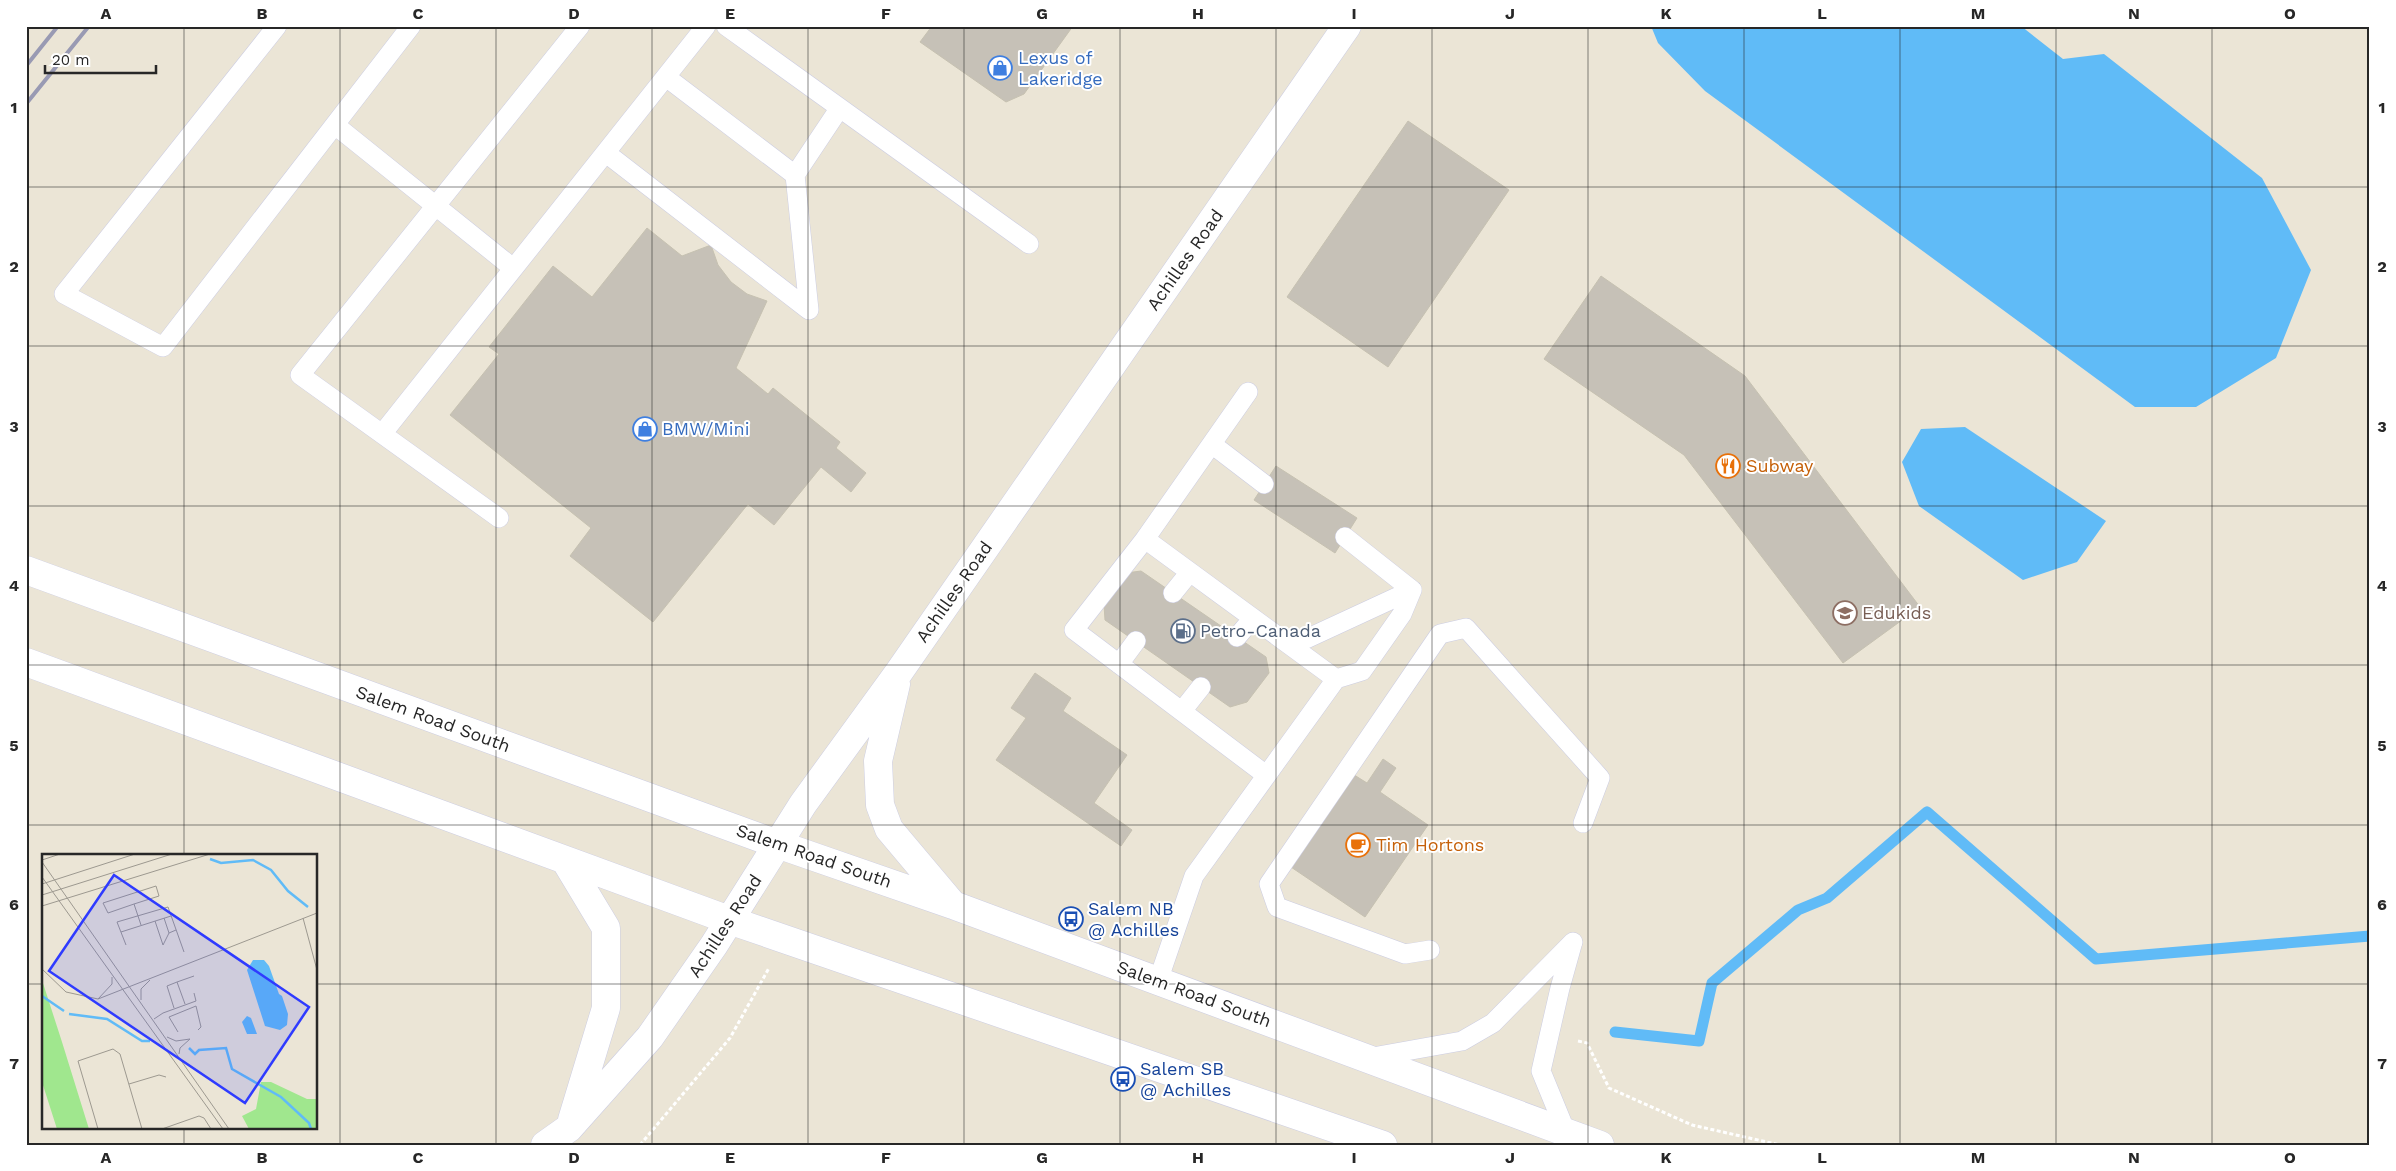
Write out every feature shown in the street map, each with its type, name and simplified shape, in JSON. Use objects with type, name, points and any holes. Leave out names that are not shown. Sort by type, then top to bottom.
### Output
[{"type":"main road","name":"Achilles Road","points":[[545,1145],[569,1128],[650,1037],[714,945],[777,844],[823,776],[899,672],[1348,26]]},
{"type":"main road","name":"Salem Road South","points":[[26,570],[777,844],[953,905],[1600,1145]]},
{"type":"main road","points":[[26,662],[729,920],[1383,1145]]},
{"type":"main road","points":[[899,672],[878,761],[880,804],[889,829],[953,905]]},
{"type":"main road","points":[[565,860],[606,928],[606,1008],[569,1128]]},
{"type":"lane","points":[[277,26],[64,294],[163,347],[412,26]]},
{"type":"lane","points":[[499,518],[300,375],[580,26]]},
{"type":"lane","points":[[382,434],[706,26]]},
{"type":"lane","points":[[726,26],[838,109],[1029,244]]},
{"type":"lane","points":[[666,77],[795,175]]},
{"type":"lane","points":[[606,153],[809,310],[795,175],[838,109]]},
{"type":"lane","points":[[335,125],[513,268]]},
{"type":"lane","points":[[1248,392],[1145,539],[1074,630],[1266,775]]},
{"type":"lane","points":[[1213,444],[1264,484]]},
{"type":"lane","points":[[1345,537],[1412,590]]},
{"type":"lane","points":[[1145,539],[1336,680]]},
{"type":"lane","points":[[1173,593],[1190,572]]},
{"type":"lane","points":[[1291,646],[1412,590]]},
{"type":"lane","points":[[1158,981],[1194,876],[1336,680],[1362,671],[1402,614],[1412,590]]},
{"type":"lane","points":[[1237,637],[1253,618]]},
{"type":"lane","points":[[1430,950],[1405,954],[1277,907],[1269,884],[1440,634],[1466,628],[1600,778],[1583,823]]},
{"type":"lane","points":[[1119,664],[1136,642]]},
{"type":"lane","points":[[1182,712],[1201,687]]},
{"type":"lane","points":[[1366,1058],[1462,1041],[1493,1022],[1573,942],[1541,1071],[1566,1132]]},
{"type":"path","points":[[640,1145],[730,1038],[769,968]]},
{"type":"path","points":[[1549,1033],[1586,1044],[1609,1088],[1692,1125],[1780,1145]]},
{"type":"water","points":[[1651,26],[2021,26],[2063,59],[2104,54],[2262,178],[2311,270],[2276,358],[2196,407],[2135,407],[1705,91],[1658,43]]},
{"type":"water","points":[[1965,427],[2106,521],[2077,562],[2023,580],[1919,506],[1902,462],[1921,429]]},
{"type":"building","name":"Lexus of Lakeridge","points":[[932,26],[1073,26],[1024,94],[1006,102],[920,42]]},
{"type":"building","points":[[1408,121],[1509,190],[1388,367],[1287,297]]},
{"type":"building","name":"BMW/Mini","points":[[647,228],[682,256],[711,245],[718,265],[731,282],[747,294],[767,301],[736,368],[768,394],[773,388],[840,442],[836,448],[866,473],[851,492],[821,467],[774,525],[748,504],[653,622],[570,556],[591,528],[450,415],[499,354],[489,347],[553,266],[592,297]]},
{"type":"building","points":[[1601,276],[1745,376],[1920,607],[1843,663],[1684,455],[1544,359]]},
{"type":"building","points":[[1276,466],[1357,518],[1335,553],[1254,500]]},
{"type":"building","points":[[1141,571],[1266,657],[1269,673],[1247,702],[1230,707],[1105,620],[1104,605],[1126,573]]},
{"type":"building","points":[[1035,673],[1071,698],[1063,711],[1127,755],[1094,803],[1132,830],[1121,846],[996,760],[1026,718],[1011,708]]},
{"type":"building","name":"Tim Hortons","points":[[1383,759],[1396,768],[1380,792],[1428,825],[1365,917],[1288,865],[1351,773],[1367,783]]},
{"type":"waterway","points":[[1615,1032],[1699,1041],[1712,983],[1798,910],[1827,898],[1927,812],[2096,959],[2370,936]]},
{"type":"railway","points":[[26,66],[58,26]]},
{"type":"railway","points":[[26,104],[89,26]]},
{"type":"place","name":"Lexus of Lakeridge","points":[[1000,68]]},
{"type":"place","name":"BMW/Mini","points":[[645,429]]},
{"type":"place","name":"Subway","points":[[1728,466]]},
{"type":"place","name":"Edukids","points":[[1845,613]]},
{"type":"place","name":"Petro-Canada","points":[[1183,631]]},
{"type":"place","name":"Tim Hortons","points":[[1358,845]]},
{"type":"place","name":"Salem NB @ Achilles","points":[[1071,919]]},
{"type":"place","name":"Salem SB @ Achilles","points":[[1123,1079]]}]
